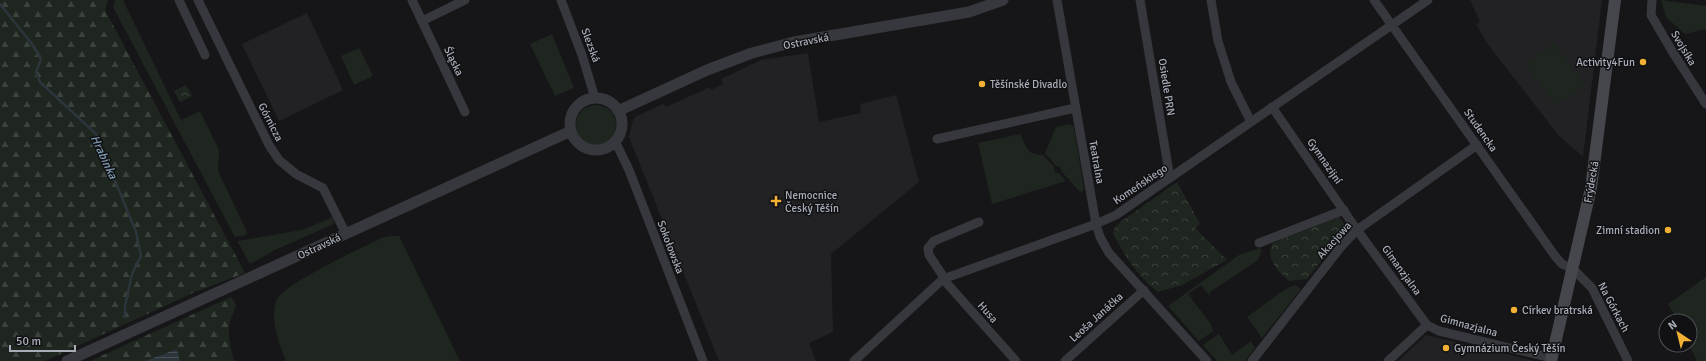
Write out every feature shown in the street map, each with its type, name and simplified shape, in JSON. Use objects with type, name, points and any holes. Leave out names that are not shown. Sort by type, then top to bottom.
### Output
[{"type":"main road","name":"Frýdecká","points":[[1552,359],[1591,188],[1615,0]]},
{"type":"street","points":[[179,0],[205,55]]},
{"type":"street","name":"Górnicza","points":[[198,0],[269,144],[279,160],[296,174],[323,188],[346,234]]},
{"type":"street","name":"Śląska","points":[[412,0],[465,112]]},
{"type":"street","points":[[422,21],[465,0]]},
{"type":"street","name":"Slezská","points":[[561,0],[582,55],[596,98]]},
{"type":"street","name":"Ostravská","points":[[618,111],[707,70],[752,53],[794,42],[969,12],[1002,0]]},
{"type":"street","name":"Teatralna","points":[[1057,0],[1096,224],[1100,237],[1109,253],[1207,361]]},
{"type":"street","name":"Osiedle PRN","points":[[1140,0],[1170,178]]},
{"type":"street","points":[[1211,0],[1218,41],[1230,82],[1251,122]]},
{"type":"street","name":"Studencka","points":[[1374,0],[1555,256],[1562,264],[1573,269]]},
{"type":"street","name":"Komeńskiego","points":[[854,361],[944,279],[1096,224],[1116,215],[1428,0]]},
{"type":"street","name":"Svojsíka","points":[[1652,0],[1651,15],[1706,104]]},
{"type":"street","points":[[596,98],[608,102],[618,111],[621,121],[621,128],[615,141],[605,148],[592,150],[580,144],[571,132],[570,120],[575,109],[584,101],[596,98]]},
{"type":"street","name":"Gymnazijní","points":[[1272,107],[1358,230]]},
{"type":"street","points":[[937,139],[1076,108]]},
{"type":"street","name":"Ostravská","points":[[67,361],[571,132]]},
{"type":"street","name":"Sokołowska","points":[[615,141],[629,170],[703,361]]},
{"type":"street","name":"Akacjowa","points":[[1252,361],[1340,248],[1358,230],[1477,145]]},
{"type":"street","points":[[1260,243],[1344,210]]},
{"type":"street","name":"Husa","points":[[979,222],[934,241],[928,248],[928,255],[944,279],[1016,361]]},
{"type":"street","name":"Gimanzjalna","points":[[1358,230],[1427,325]]},
{"type":"street","name":"Na Górkach","points":[[1573,269],[1592,288],[1628,361]]},
{"type":"street","name":"Leoša Janáčka","points":[[1065,361],[1144,290]]},
{"type":"street","points":[[1388,361],[1427,325]]},
{"type":"street","name":"Gimnazjalna","points":[[1427,325],[1439,331],[1552,359]]},
{"type":"shaded area","points":[[1470,0],[1602,0],[1583,157],[1559,136],[1487,43],[1476,24],[1480,22]]},
{"type":"shaded area","points":[[307,13],[343,90],[279,121],[242,44]]},
{"type":"shaded area","name":"Nemocnice Český Těšín","points":[[808,53],[819,122],[861,113],[860,104],[896,95],[919,182],[831,254],[833,332],[809,343],[816,361],[719,361],[629,137],[633,120],[635,117],[663,104],[666,107],[710,87],[711,90],[723,84],[721,79],[761,60]]},
{"type":"shaded area","name":"Gymnázium Český Těšín","points":[[1426,335],[1535,361],[1398,361]]},
{"type":"shaded area","points":[[177,349],[180,361],[145,361]]},
{"type":"green space","points":[[0,0],[108,0],[105,10],[245,273],[195,292],[45,361],[0,361]]},
{"type":"green space","points":[[115,0],[123,0],[181,120],[200,111],[219,150],[218,171],[247,232],[246,235],[235,237],[113,7]]},
{"type":"green space","points":[[1661,0],[1706,6],[1706,29],[1685,34],[1666,17]]},
{"type":"green space","points":[[552,34],[574,88],[555,96],[530,44]]},
{"type":"green space","points":[[1554,43],[1585,85],[1556,106],[1525,64]]},
{"type":"green space","points":[[359,48],[373,76],[354,85],[341,56]]},
{"type":"green space","points":[[186,85],[192,96],[180,102],[174,91]]},
{"type":"green space","points":[[596,105],[610,111],[616,125],[610,139],[596,145],[582,139],[576,125],[582,111]]},
{"type":"green space","points":[[1070,124],[1074,127],[1084,189],[1082,192],[1079,191],[1061,171],[1061,168],[1059,166],[1057,167],[1045,153],[1056,127]]},
{"type":"green space","points":[[1020,134],[1030,152],[1043,155],[1055,168],[1054,171],[1059,173],[1066,181],[992,204],[978,143]]},
{"type":"green space","points":[[1177,182],[1200,224],[1195,228],[1227,260],[1182,285],[1158,292],[1144,280],[1132,266],[1113,234],[1113,230],[1119,223]]},
{"type":"green space","points":[[333,217],[334,224],[275,250],[250,264],[237,241],[302,230]]},
{"type":"green space","points":[[1339,217],[1347,228],[1307,279],[1289,281],[1277,269],[1271,259],[1270,254],[1273,243]]},
{"type":"green space","points":[[399,236],[460,361],[286,361],[278,340],[274,316],[276,301],[281,294],[307,276],[381,238]]},
{"type":"green space","points":[[1260,248],[1262,251],[1258,260],[1210,292],[1209,295],[1201,285],[1188,294],[1211,324],[1213,331],[1199,341],[1168,306],[1239,255]]},
{"type":"green space","points":[[1706,277],[1706,361],[1697,361],[1693,353],[1698,353],[1698,313],[1673,313],[1668,304]]},
{"type":"green space","points":[[1295,285],[1301,289],[1262,338],[1247,317],[1284,290]]},
{"type":"green space","points":[[231,297],[236,304],[229,329],[234,361],[180,361],[177,349],[145,361],[90,361]]},
{"type":"green space","points":[[1219,334],[1232,355],[1251,341],[1255,348],[1245,361],[1217,361],[1203,345]]},
{"type":"waterway","name":"Hrabinka","points":[[0,4],[32,44],[41,59],[36,72],[40,82],[96,134],[136,232],[141,256],[132,274],[125,306],[125,317]]},
{"type":"place","name":"Activity4Fun","points":[[1643,62]]},
{"type":"place","name":"Těšínské Divadlo","points":[[982,84]]},
{"type":"place","name":"Nemocnice Český Těšín","points":[[776,201]]},
{"type":"place","name":"Zimní stadion","points":[[1668,230]]},
{"type":"place","name":"Církev bratrská","points":[[1514,310]]},
{"type":"place","name":"Gymnázium Český Těšín","points":[[1446,348]]}]
